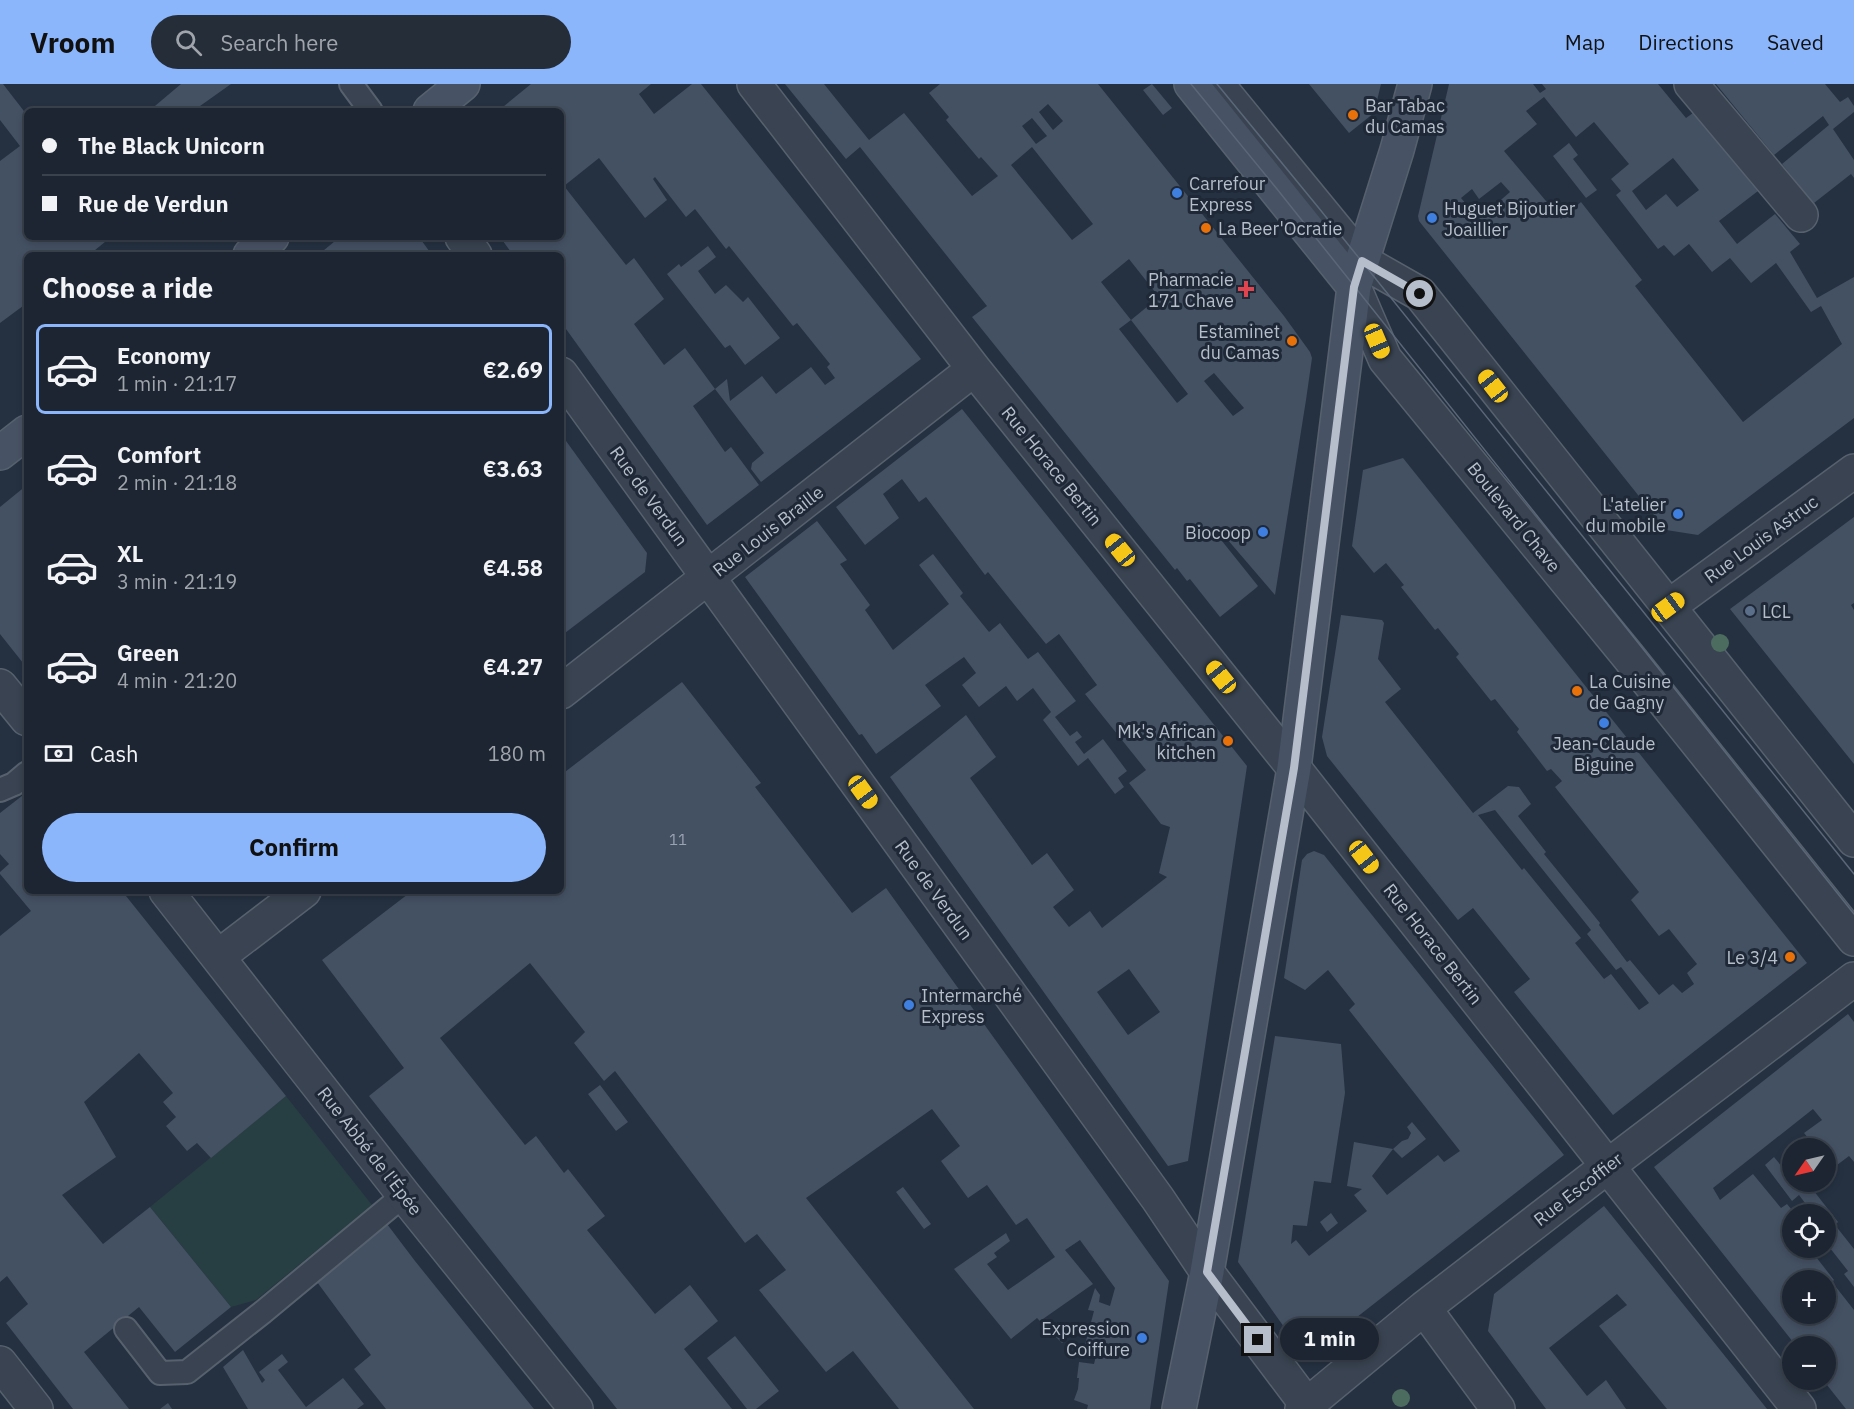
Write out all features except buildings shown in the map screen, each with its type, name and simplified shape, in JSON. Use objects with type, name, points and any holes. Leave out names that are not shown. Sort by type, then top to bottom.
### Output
[{"type":"street","points":[[434,108],[463,84]]},
{"type":"street","name":"Rue Horace Bertin","points":[[754,84],[974,369],[1294,768],[1799,1409]]},
{"type":"street","name":"Boulevard Chave","points":[[1191,84],[1358,274],[1420,294],[1854,840]]},
{"type":"street","name":"Boulevard Chave","points":[[1217,84],[1358,274],[1385,358],[1854,939]]},
{"type":"street","points":[[1179,1409],[1207,1272],[1294,768],[1358,274],[1415,84]]},
{"type":"street","points":[[1691,84],[1801,215]]},
{"type":"street","points":[[254,252],[268,240]]},
{"type":"street","name":"Rue Louis Braille","points":[[564,690],[974,369]]},
{"type":"street","name":"Rue de Verdun","points":[[564,378],[1158,1200],[1304,1407]]},
{"type":"street","points":[[0,453],[24,434]]},
{"type":"street","name":"Rue Louis Astruc","points":[[1668,607],[1854,471]]},
{"type":"street","points":[[0,686],[24,715]]},
{"type":"street","name":"Rue Abbé de l'Épée","points":[[168,894],[404,1195],[576,1409]]},
{"type":"street","points":[[219,956],[300,894]]},
{"type":"street","name":"Rue Escoffier","points":[[1304,1407],[1424,1308],[1854,979]]},
{"type":"street","points":[[1424,1308],[1498,1409]]},
{"type":"street","points":[[0,1363],[36,1409]]},
{"type":"lane","points":[[351,84],[369,108]]},
{"type":"lane","points":[[0,790],[14,784],[24,776]]},
{"type":"lane","points":[[126,1329],[160,1373],[187,1372],[264,1312],[404,1195]]},
{"type":"green space","points":[[286,1096],[372,1205],[256,1300],[231,1307],[150,1207]]},
{"type":"tram line","points":[[1191,84],[1854,914]]},
{"type":"tram line","points":[[1217,84],[1854,874]]},
{"type":"place","name":"Bar Tabac du Camas","points":[[1353,115]]},
{"type":"place","name":"Carrefour Express","points":[[1177,193]]},
{"type":"place","name":"Huguet Bijoutier Joaillier","points":[[1432,218]]},
{"type":"place","name":"La Beer'Ocratie","points":[[1206,228]]},
{"type":"place","name":"Pharmacie 171 Chave","points":[[1246,289]]},
{"type":"place","name":"Estaminet du Camas","points":[[1292,341]]},
{"type":"place","name":"L'atelier du mobile","points":[[1678,514]]},
{"type":"place","name":"Biocoop","points":[[1263,532]]},
{"type":"place","name":"LCL","points":[[1750,611]]},
{"type":"place","name":"La Cuisine de Gagny","points":[[1577,691]]},
{"type":"place","name":"Jean-Claude Biguine","points":[[1604,723]]},
{"type":"place","name":"Mk's African kitchen","points":[[1228,741]]},
{"type":"place","name":"Le 3/4","points":[[1790,957]]},
{"type":"place","name":"Intermarché Express","points":[[909,1005]]},
{"type":"place","name":"Expression Coiffure","points":[[1142,1338]]},
{"type":"route","points":[[1258,1340],[1207,1272],[1294,768],[1347,360],[1354,287],[1362,261],[1420,294]]}]
